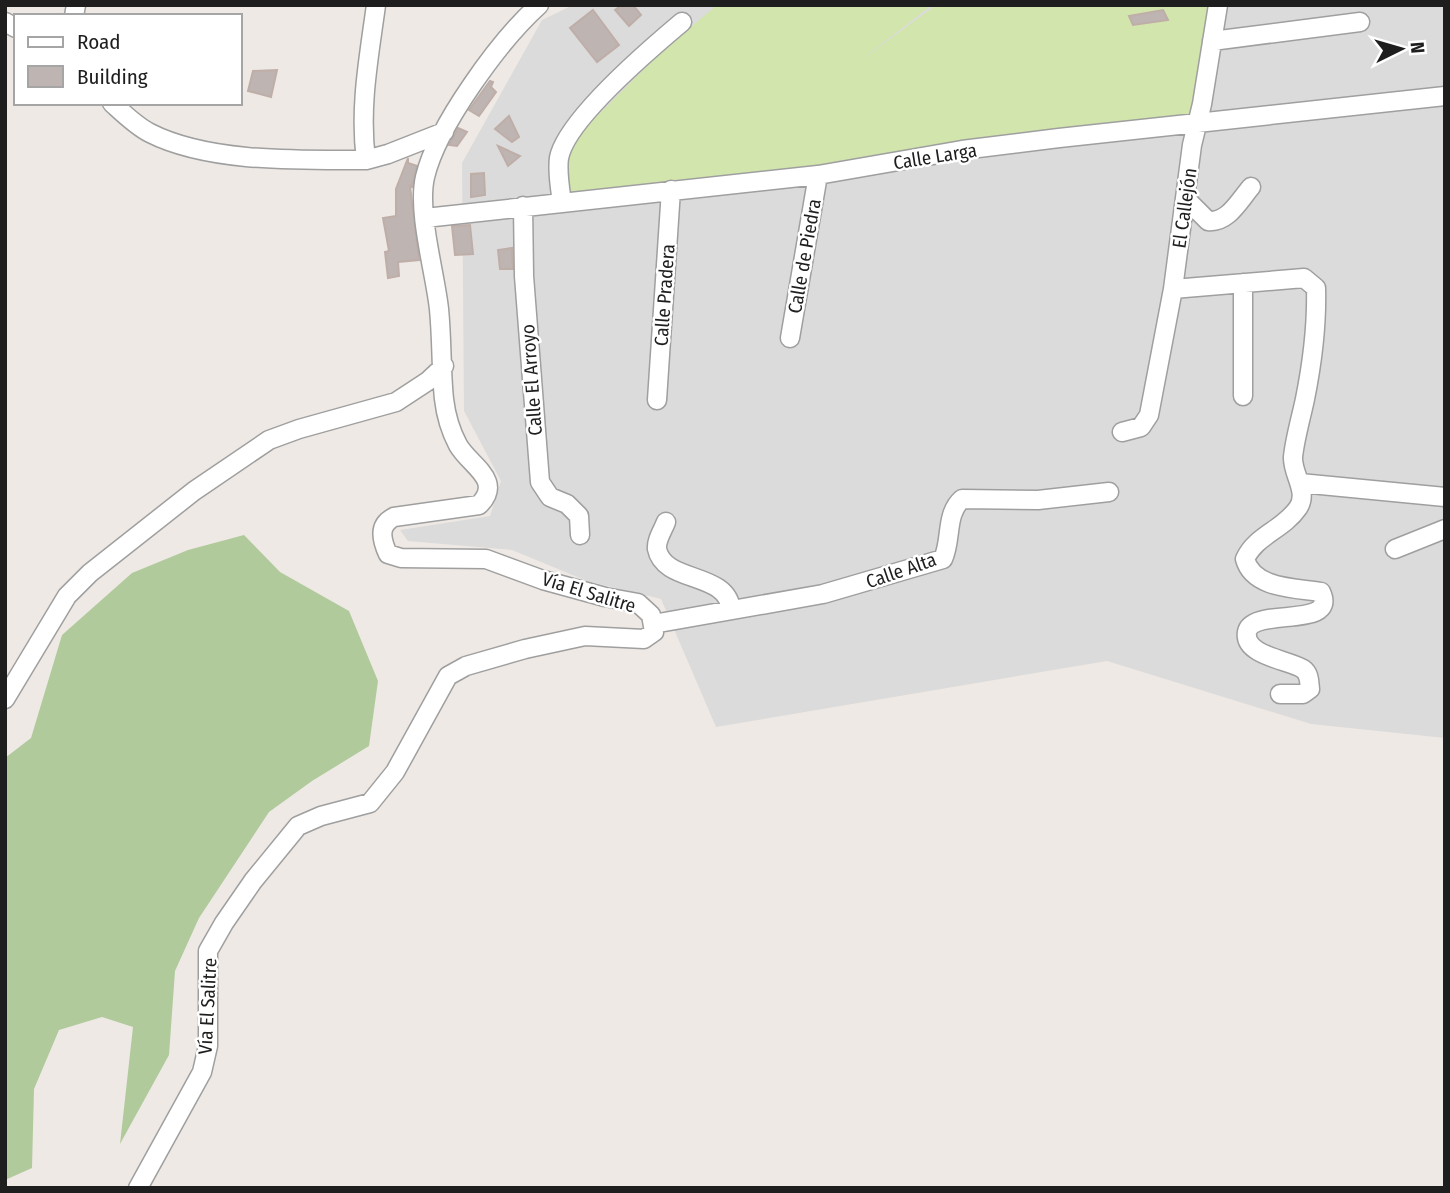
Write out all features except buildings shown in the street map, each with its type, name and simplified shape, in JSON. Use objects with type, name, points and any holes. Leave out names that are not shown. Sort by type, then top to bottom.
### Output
[{"type":"street","points":[[366,160],[362,133],[365,83],[376,5]]},
{"type":"street","name":"Vía El Salitre","points":[[138,1188],[202,1072],[208,1045],[208,951],[253,881],[298,826],[321,816],[370,803],[395,772],[448,676],[466,666],[584,636],[644,639],[654,632],[651,615],[638,603],[543,580],[486,559],[401,558],[388,554],[382,542],[381,531],[387,521],[394,517],[479,505],[486,498],[486,478],[460,448],[449,426],[444,399],[439,308],[425,218],[425,178],[435,148],[470,88],[539,5]]},
{"type":"street","name":"El Callejón","points":[[1122,432],[1141,427],[1150,412],[1173,289],[1192,145],[1218,5]]},
{"type":"street","points":[[562,202],[559,158],[570,135],[582,117],[633,65],[682,22]]},
{"type":"street","points":[[1212,41],[1360,22]]},
{"type":"street","name":"Calle Larga","points":[[425,218],[818,175],[962,150],[1445,96]]},
{"type":"street","points":[[114,105],[147,131],[170,142],[233,154],[366,160],[444,132]]},
{"type":"street","name":"Calle de Piedra","points":[[790,338],[818,175]]},
{"type":"street","points":[[1186,199],[1208,221],[1215,222],[1229,213],[1251,187]]},
{"type":"street","name":"Calle Pradera","points":[[657,400],[671,190]]},
{"type":"street","name":"Calle El Arroyo","points":[[523,206],[524,276],[540,482],[550,497],[567,505],[579,516],[580,535]]},
{"type":"street","points":[[1173,289],[1304,278],[1316,288],[1317,310],[1306,395],[1293,458],[1302,498],[1299,507],[1283,524],[1262,537],[1249,550],[1245,559],[1247,567],[1254,575],[1280,586],[1321,592],[1324,596],[1320,610],[1303,616],[1259,620],[1251,625],[1247,632],[1249,641],[1260,652],[1303,669],[1309,678],[1310,689],[1303,694],[1280,694]]},
{"type":"street","points":[[1243,283],[1244,396]]},
{"type":"street","points":[[5,699],[67,596],[90,573],[194,491],[269,440],[397,402],[428,381],[444,366]]},
{"type":"street","points":[[1300,483],[1445,497]]},
{"type":"street","name":"Calle Alta","points":[[653,624],[822,594],[943,559],[948,548],[953,511],[962,499],[1038,500],[1109,492]]},
{"type":"street","points":[[666,522],[657,549],[663,560],[676,569],[722,589],[728,595],[732,610]]},
{"type":"street","points":[[1395,549],[1445,529]]},
{"type":"shaded area","points":[[573,5],[1445,5],[1445,738],[1311,724],[1107,661],[716,727],[661,599],[587,581],[512,550],[408,541],[400,530],[490,516],[501,481],[464,411],[462,163],[542,20]]},
{"type":"green space","points":[[717,5],[932,5],[857,63],[936,5],[1214,5],[1198,122],[562,202],[568,145],[660,53]]},
{"type":"green space","points":[[244,535],[280,572],[349,611],[378,681],[369,746],[312,781],[269,812],[199,918],[175,971],[169,1055],[120,1144],[133,1027],[102,1017],[59,1030],[34,1089],[32,1168],[5,1180],[5,758],[31,738],[62,635],[132,573],[188,550]]}]
